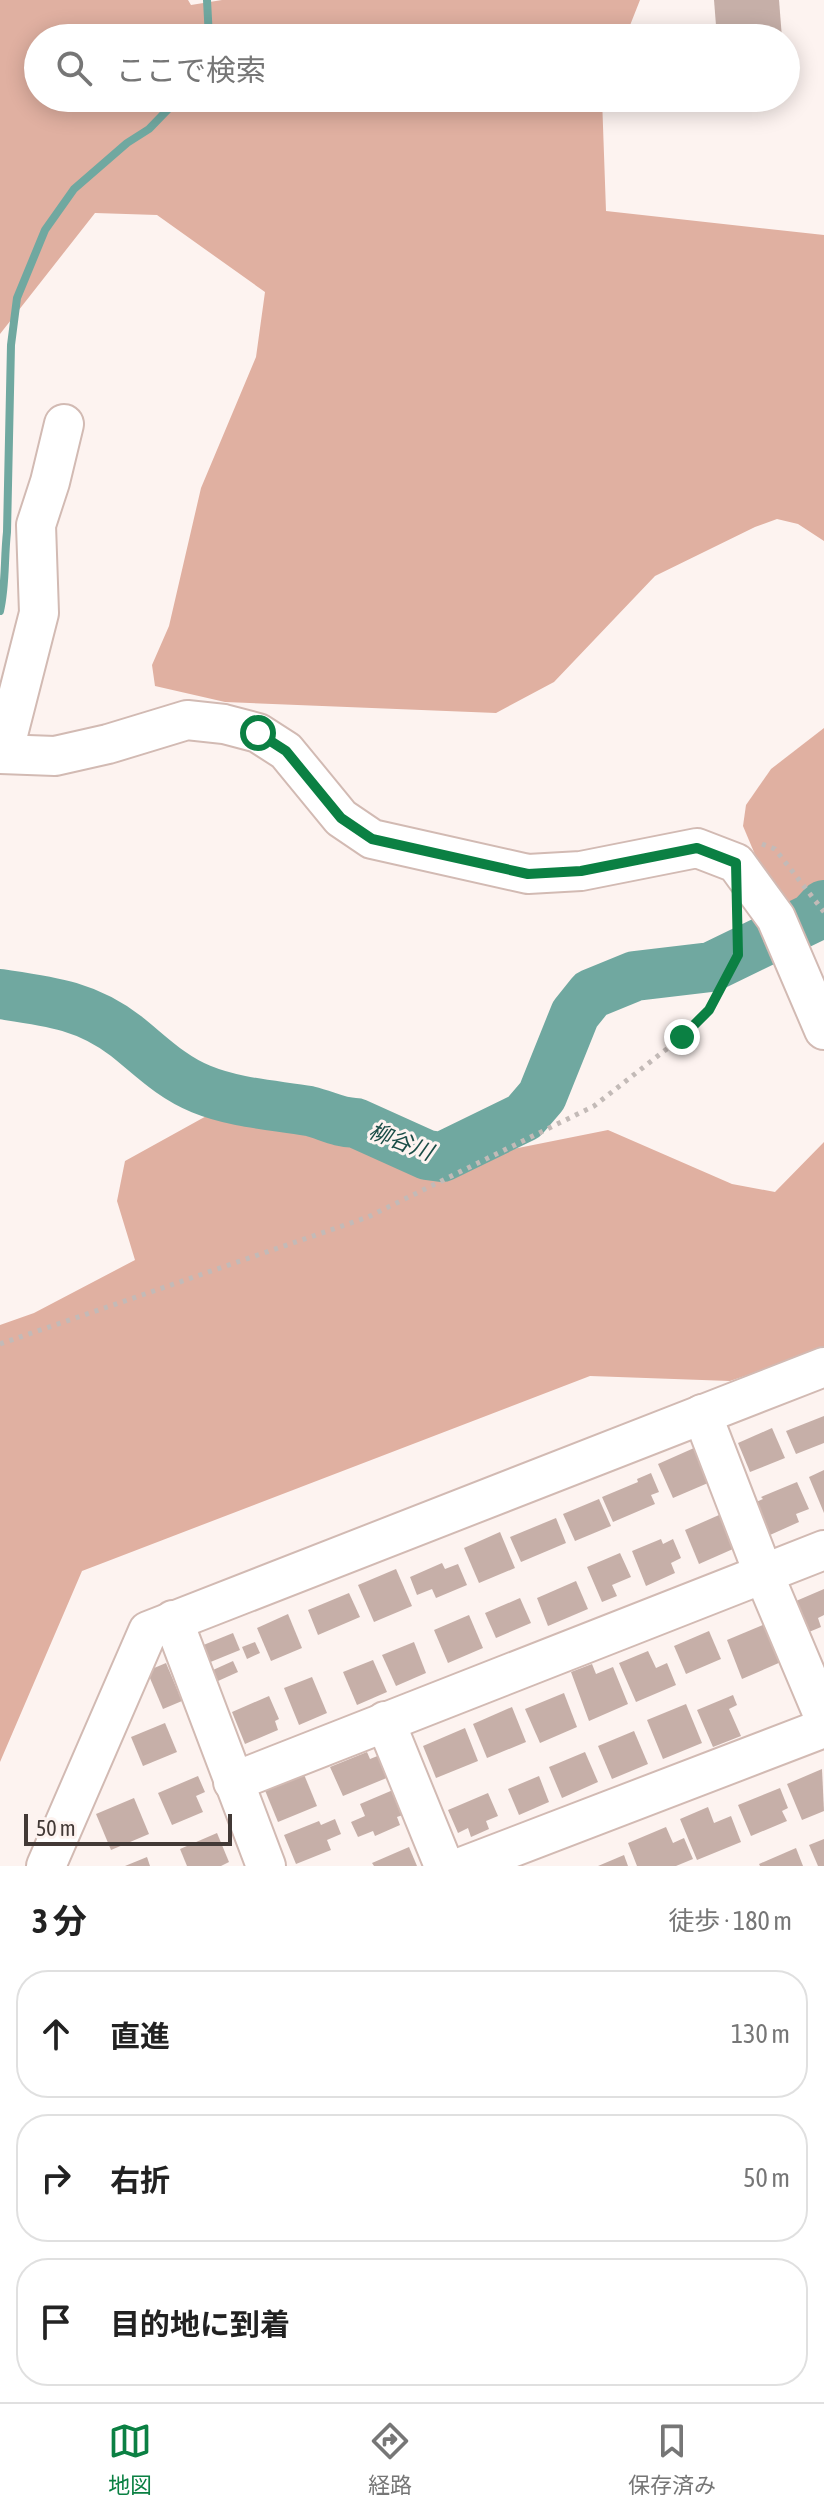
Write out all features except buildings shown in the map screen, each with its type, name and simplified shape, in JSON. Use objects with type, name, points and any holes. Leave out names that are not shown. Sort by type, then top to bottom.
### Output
[{"type":"street","points":[[64,424],[36,525],[39,613],[1,754],[55,756],[187,720],[224,724],[258,733],[286,751],[341,818],[372,839],[528,874],[581,871],[697,848],[736,863],[776,918],[824,1030]]},
{"type":"street","points":[[46,1866],[148,1631],[824,1367]]},
{"type":"street","points":[[702,1414],[764,1575],[824,1717]]},
{"type":"street","points":[[233,1782],[824,1550]]},
{"type":"street","points":[[173,1620],[266,1866]]},
{"type":"street","points":[[385,1721],[444,1866]]},
{"type":"street","points":[[464,1866],[824,1728]]},
{"type":"street","points":[[64,1826],[79,1866]]},
{"type":"path","points":[[0,1344],[368,1217],[594,1106],[682,1037],[709,1010],[738,955],[736,863]]},
{"type":"shaded area","points":[[0,0],[188,0],[191,5],[222,0],[640,0],[631,24],[24,24],[24,112],[602,112],[606,211],[824,235],[824,541],[798,524],[777,519],[655,576],[554,682],[496,713],[225,702],[155,686],[152,665],[169,626],[201,488],[256,357],[265,292],[157,215],[95,213],[0,334]]},
{"type":"shaded area","points":[[824,728],[824,904],[780,914],[743,826],[746,805],[771,769]]},
{"type":"shaded area","points":[[236,1109],[418,1168],[608,1130],[732,1184],[775,1192],[824,1142],[824,1349],[730,1381],[590,1376],[82,1571],[0,1762],[0,1325],[34,1313],[135,1260],[117,1201],[125,1161],[210,1114]]},
{"type":"waterway","points":[[207,0],[208,24]]},
{"type":"waterway","points":[[0,611],[7,532],[11,345],[17,298],[45,230],[74,189],[127,143],[149,129],[165,112]]},
{"type":"waterway","name":"柳谷川","points":[[0,994],[50,1002],[96,1017],[126,1036],[170,1072],[214,1094],[356,1123],[427,1155],[442,1157],[524,1117],[542,1096],[575,1014],[591,994],[635,976],[711,967],[812,918],[824,905]]},
{"type":"route","points":[[258,733],[286,751],[341,818],[372,839],[528,874],[581,871],[697,848],[736,863],[738,955],[709,1010],[682,1037]]}]
